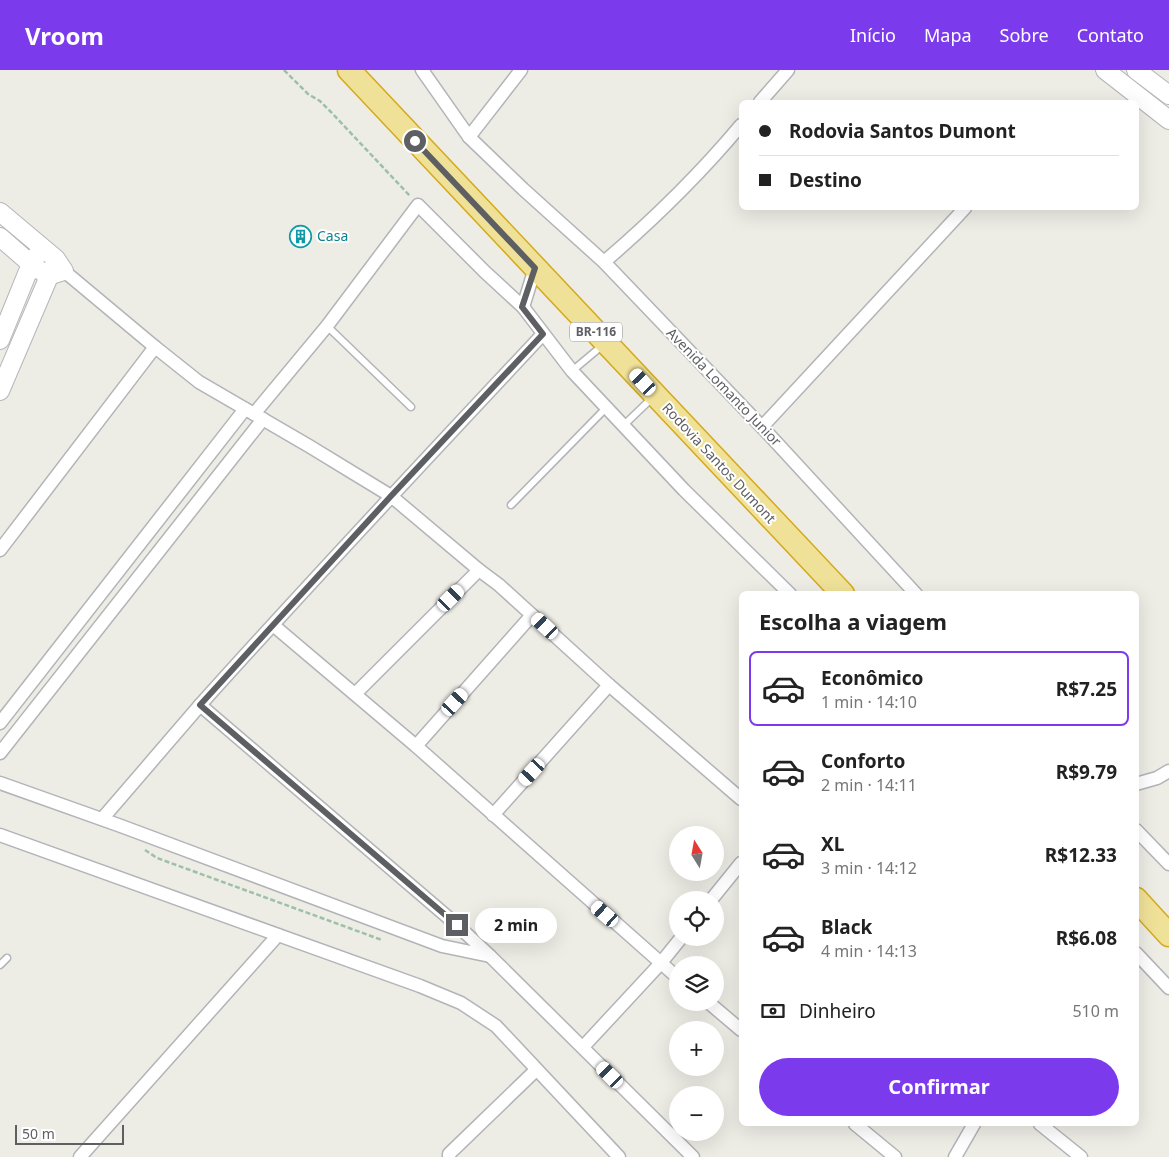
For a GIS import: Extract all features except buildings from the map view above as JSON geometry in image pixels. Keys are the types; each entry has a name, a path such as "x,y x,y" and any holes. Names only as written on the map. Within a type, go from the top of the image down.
{"highway":[{"name":"Rodovia Santos Dumont","path":"349,70 840,591"},
{"path":"1139,902 1169,935"}],"street":[{"name":"Avenida Lomanto Junior","path":"422,70 469,137 604,262 762,427 913,591"},
{"path":"469,137 521,70"},
{"path":"762,100 788,70"},
{"path":"1104,70 1169,120"},
{"path":"1136,70 1169,95"},
{"path":"604,262 636,235 739,127"},
{"path":"0,723 327,326 418,205 522,307 572,371 684,490 788,591"},
{"path":"762,427 963,210"},
{"path":"0,212 42,248 56,269 199,382 391,496 499,585 609,685 739,797"},
{"path":"0,238 32,264 56,269"},
{"path":"0,340 32,264 42,248"},
{"path":"522,307 535,268"},
{"path":"0,391 56,269"},
{"path":"102,819 200,705 391,496 543,334"},
{"path":"0,550 155,347"},
{"path":"0,753 254,414"},
{"path":"355,694 479,570"},
{"path":"416,746 532,615"},
{"path":"273,625 416,746 669,971"},
{"path":"493,815 609,685"},
{"path":"200,705 490,956 693,1157"},
{"path":"1139,783 1156,778 1169,771"},
{"path":"0,783 102,819 442,946 490,956"},
{"path":"1139,833 1169,864"},
{"path":"0,835 278,934 461,1003 496,1026 619,1157"},
{"path":"718,891 739,865"},
{"path":"80,1157 278,934"},
{"path":"583,1047 675,946"},
{"path":"1139,956 1169,988"},
{"path":"719,1011 739,1028"},
{"path":"449,1157 449,1154 536,1070"},
{"path":"857,1126 895,1157"},
{"path":"955,1157 973,1126"},
{"path":"1042,1126 1081,1157"}],"lane":[{"path":"327,326 411,407"},
{"path":"572,371 606,343"},
{"path":"624,425 655,395"},
{"path":"511,505 607,407"},
{"path":"0,964 7,958"}],"path":[{"path":"284,70 308,94 320,101 331,112 418,205"}],"place":[{"name":"Casa","path":"301,236"}],"route":[{"path":"415,141 535,268 522,307 543,334 391,496 200,705 457,925"}]}
